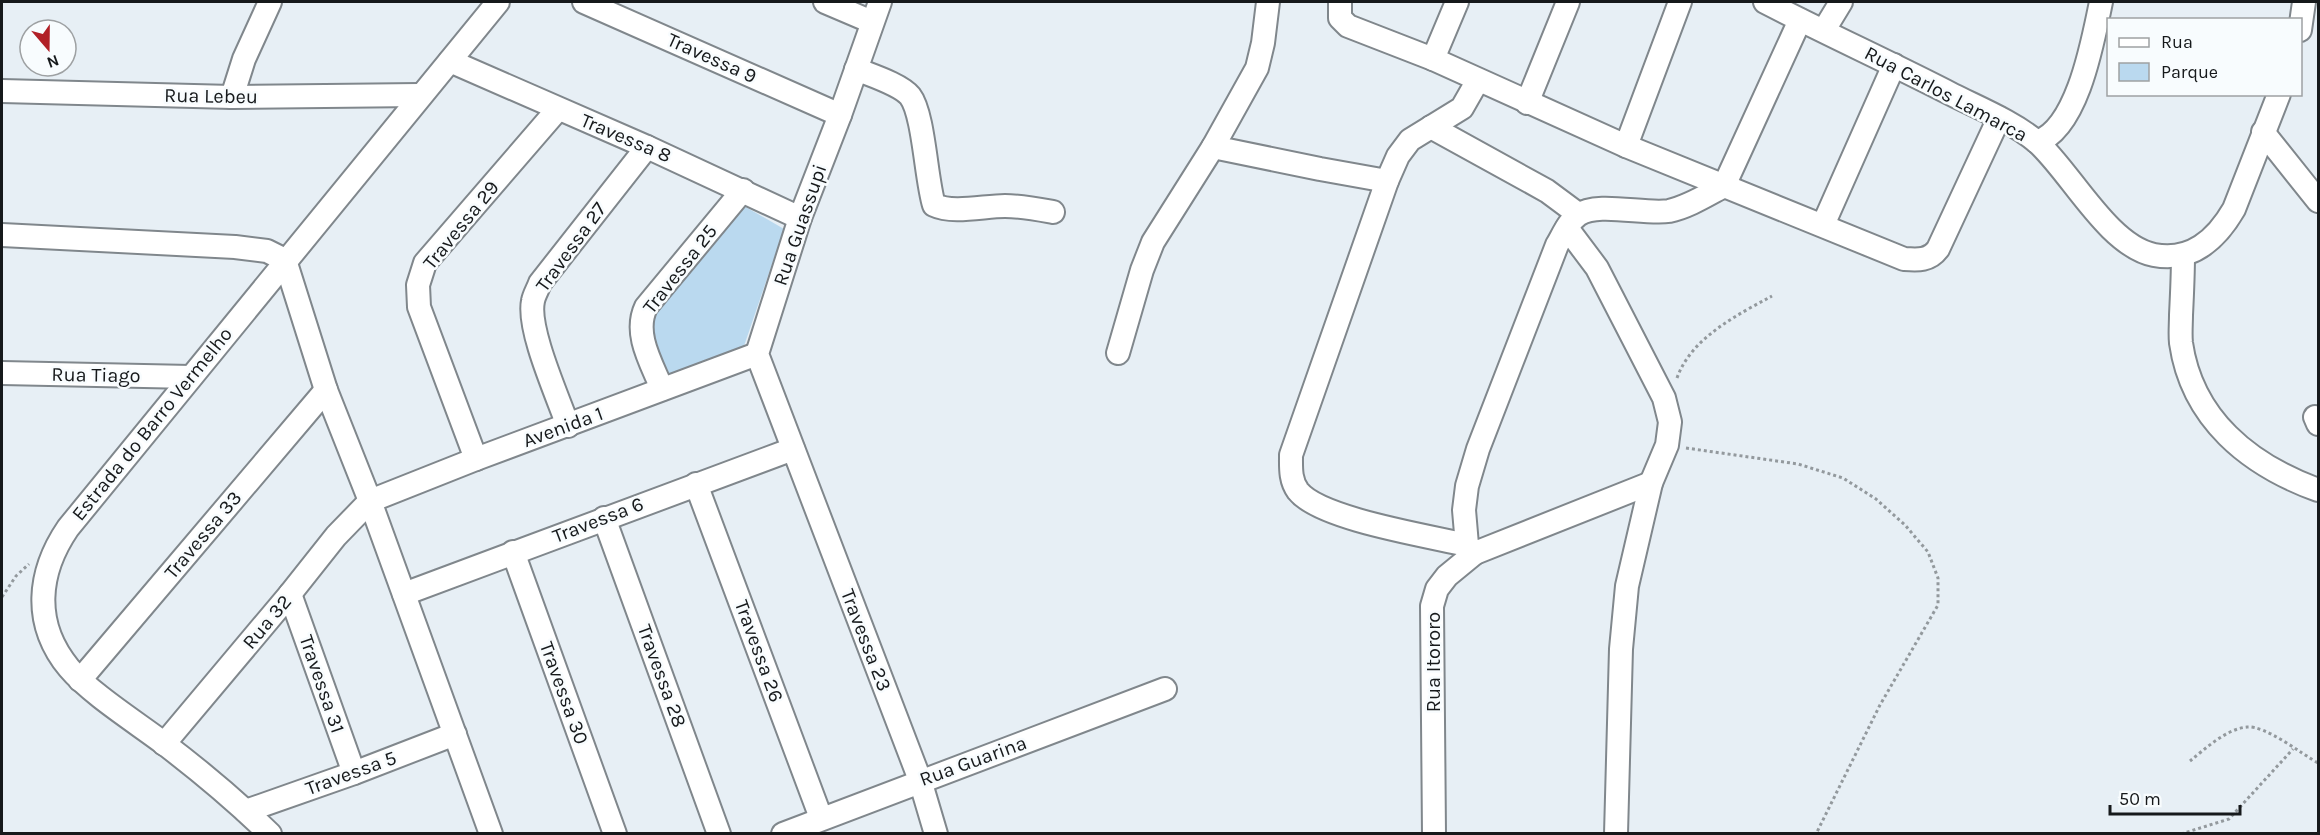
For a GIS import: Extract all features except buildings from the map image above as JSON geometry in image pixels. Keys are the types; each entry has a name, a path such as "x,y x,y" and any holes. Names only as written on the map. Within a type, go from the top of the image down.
{"street":[{"path":"232,97 244,59 270,2"},
{"name":"Estrada do Barro Vermelho","path":"270,834 246,811 165,744 80,680 67,666 55,645 46,621 43,604 43,584 50,558 68,528 498,2"},
{"name":"Travessa 9","path":"584,2 840,115"},
{"path":"825,2 876,12"},
{"path":"1118,352 1142,270 1153,242 1213,147 1257,68 1263,43 1268,2"},
{"path":"1340,2 1340,18 1348,26 1433,59 1626,146 1904,259 1920,260 1932,257 1938,249 1999,118"},
{"path":"1433,59 1457,2"},
{"path":"1527,103 1568,2"},
{"path":"1626,146 1680,2"},
{"name":"Rua Carlos Lamarca","path":"1765,2 1999,118 2037,142 2108,225 2130,245 2153,255 2183,255 2207,244 2224,227 2234,209 2278,96"},
{"path":"1824,30 1841,2"},
{"path":"2037,142 2047,139 2062,123 2085,71 2101,2"},
{"path":"2302,24 2306,2 2319,11"},
{"name":"Rua Guassupi","path":"757,354 800,218 840,115 876,12"},
{"path":"1478,80 1462,108 1410,140 1398,156 1387,181 1291,455 1291,475 1298,490 1313,504 1338,515 1471,549 1464,510 1467,486 1478,449 1557,245 1572,221 1591,210 1647,212 1671,210 1724,186 1800,20"},
{"name":"Travessa 8","path":"450,61 743,190 800,218"},
{"path":"1823,225 1894,65"},
{"path":"856,69 900,88 910,95 921,132 934,205 942,209 1009,206 1053,212"},
{"name":"Rua Lebeu","path":"2,91 232,97 420,95"},
{"name":"Travessa 29","path":"476,459 420,308 418,285 425,263 558,109"},
{"path":"1431,127 1547,191 1572,221 1664,398 1670,422 1667,445 1651,483 1627,586 1621,649 1616,834"},
{"path":"2264,132 2319,201"},
{"name":"Travessa 27","path":"568,426 536,336 532,317 533,301 540,283 647,147"},
{"path":"1213,147 1320,170 1387,181"},
{"name":"Travessa 25","path":"662,389 641,332 641,317 646,307 743,190"},
{"path":"2,235 235,247 267,251 285,260 326,390 370,501 455,734 485,832"},
{"path":"2183,255 2181,342 2193,387 2204,409 2221,431 2258,460 2302,484 2319,490"},
{"path":"757,354 793,448"},
{"name":"Avenida 1","path":"370,501 757,354"},
{"name":"Rua Tiago","path":"2,372 190,377"},
{"name":"Travessa 33","path":"80,680 326,390"},
{"name":"Travessa 6","path":"404,594 793,448"},
{"name":"Travessa 23","path":"793,448 920,780 936,834"},
{"name":"Rua Itororo","path":"1434,834 1432,606 1437,589 1471,549 1651,483"},
{"name":"Travessa 26","path":"696,484 821,819"},
{"name":"Rua 32","path":"165,744 336,536 370,501"},
{"name":"Travessa 28","path":"604,518 719,834"},
{"name":"Travessa 30","path":"513,552 615,834"},
{"name":"Travessa 31","path":"290,594 354,774"},
{"name":"Rua Guarina","path":"783,834 920,780 1165,689"},
{"name":"Travessa 5","path":"246,811 354,774 455,734"}],"path":[{"path":"1676,380 1692,353 1708,337 1729,319 1772,296"},
{"path":"1667,445 1798,464 1843,478 1875,499 1905,525 1928,552 1938,578 1938,605 1880,705 1816,834"},
{"path":"2,597 25,566 36,559 50,558"},
{"path":"2190,761 2215,742 2246,727 2269,732 2319,763"},
{"path":"2181,834 2229,819 2294,749"}],"green space":[{"path":"744,206 784,229 744,346 665,376 648,319"}]}
